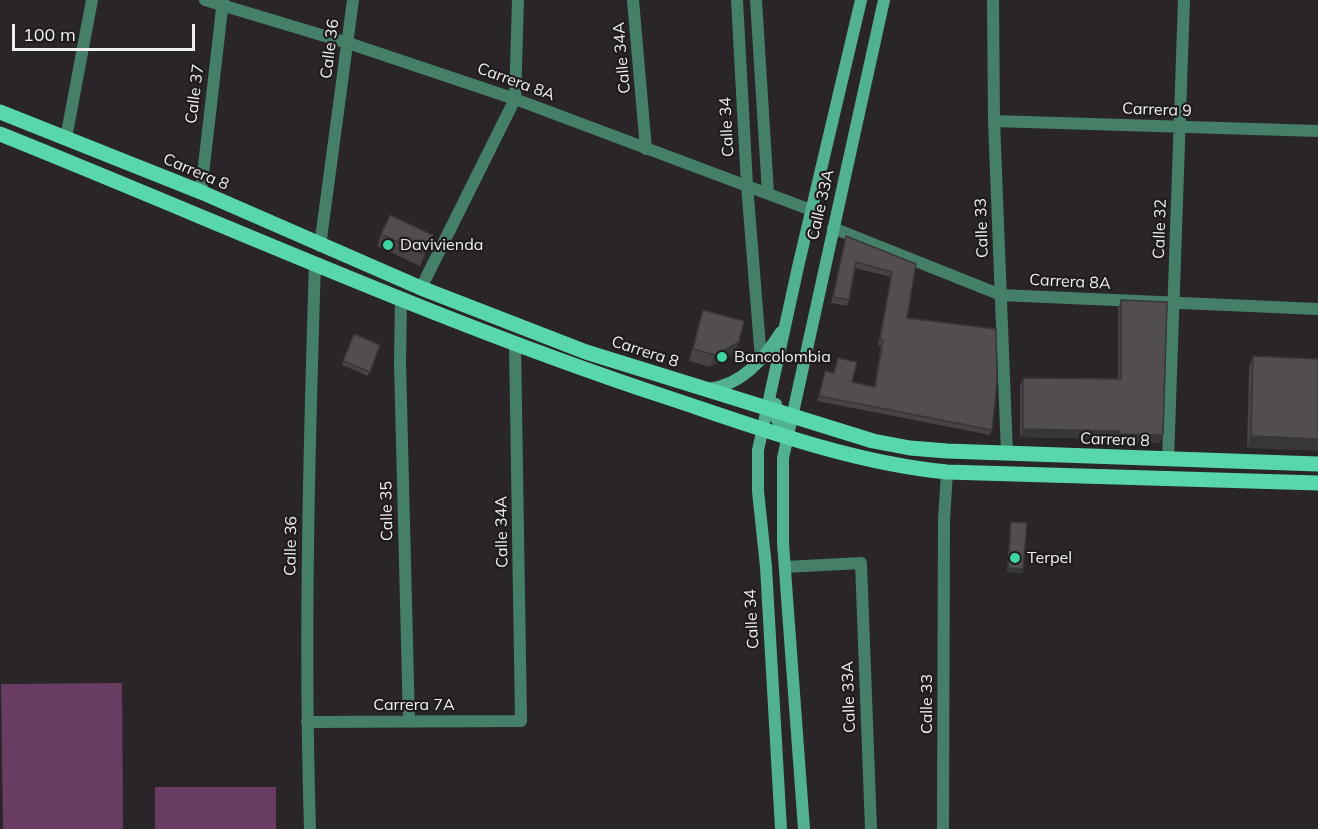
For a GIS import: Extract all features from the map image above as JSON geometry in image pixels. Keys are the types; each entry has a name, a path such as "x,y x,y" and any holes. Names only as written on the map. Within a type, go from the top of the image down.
{"main road":[{"name":"Calle 33A","path":"771,410 798,267 861,0"},
{"name":"Calle 33A","path":"791,417 884,0"},
{"name":"Carrera 8","path":"0,112 201,192 320,246 421,288 586,352 873,441 910,448 1007,454 1318,464"},
{"path":"0,134 401,299 581,369 787,436 898,466 947,472 1318,483"},
{"path":"787,436 771,410 801,290 798,267"},
{"path":"704,390 719,388 736,380 761,359 786,324"},
{"name":"Calle 34","path":"771,410 763,428 758,450 758,491 766,567 781,829"},
{"path":"791,417 783,458 783,543 804,829"},
{"path":"773,706 795,704"}],"street":[{"path":"66,138 92,0"},
{"name":"Carrera 8A","path":"204,0 222,3 348,43 515,99 811,210"},
{"name":"Calle 36","path":"320,246 353,0"},
{"path":"421,288 515,99 518,0"},
{"name":"Calle 34A","path":"633,0 646,149"},
{"name":"Calle 34","path":"737,0 747,185 761,359"},
{"path":"756,0 768,193"},
{"name":"Calle 33","path":"993,0 994,121 1007,454"},
{"name":"Calle 32","path":"1168,460 1184,0"},
{"name":"Calle 37","path":"201,192 222,3"},
{"name":"Carrera 9","path":"994,121 1318,131"},
{"name":"Carrera 8A","path":"832,228 1001,295 1318,309"},
{"name":"Calle 36","path":"310,829 307,722 307,538 315,263"},
{"name":"Calle 35","path":"401,299 400,363 409,722"},
{"name":"Calle 34A","path":"515,343 521,721"},
{"name":"Calle 33","path":"943,829 944,520 947,472"},
{"name":"Calle 33A","path":"785,567 861,563 871,829"},
{"name":"Carrera 7A","path":"307,722 521,721"}],"shaded area":[{"path":"122,683 123,829 3,829 1,684"},
{"path":"155,787 276,787 276,829 155,829"}],"building":[{"path":"390,215 433,235 424,254 381,234"},
{"path":"846,236 916,264 907,318 996,329 997,383 992,430 819,396 825,371 834,373 838,358 857,362 852,382 875,387 883,340 880,339 892,272 856,262 849,300 833,297"},
{"path":"1121,300 1167,302 1163,435 1119,434 1120,431 1023,429 1023,378 1121,379"},
{"path":"703,310 744,321 739,342 715,355 693,349"},
{"path":"354,334 380,345 370,372 343,361"},
{"path":"1253,356 1318,359 1318,439 1251,436"},
{"name":"Terpel","path":"1011,522 1027,523 1023,569 1008,568"}],"place":[{"name":"Davivienda","path":"388,245"},
{"name":"Bancolombia","path":"722,357"},
{"name":"Terpel","path":"1015,558"}]}
